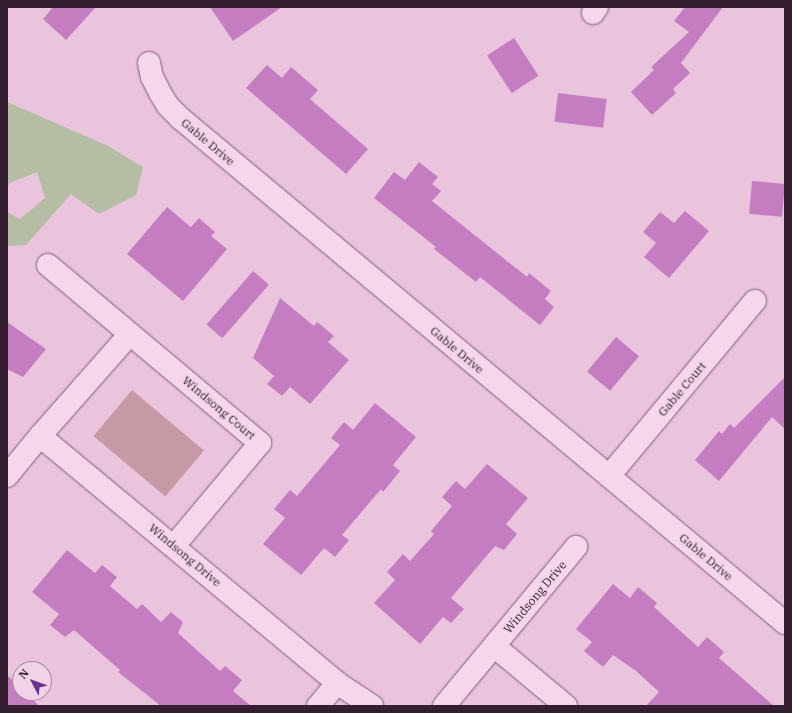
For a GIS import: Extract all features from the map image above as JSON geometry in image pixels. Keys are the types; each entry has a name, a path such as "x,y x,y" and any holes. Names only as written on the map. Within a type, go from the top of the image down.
{"street":[{"name":"Gable Drive","path":"149,63 152,77 160,93 168,106 180,118 785,623"},
{"name":"Windsong Court","path":"48,265 260,443 174,546"},
{"name":"Gable Court","path":"608,476 755,301"},
{"path":"7,476 40,436 130,334"},
{"name":"Windsong Drive","path":"40,436 337,683 372,706"},
{"name":"Windsong Drive","path":"444,706 576,547"},
{"path":"494,646 566,706"},
{"path":"318,706 337,683"}],"shaded area":[{"path":"7,102 106,145 143,167 136,195 99,214 71,194 26,245 7,246 7,212 20,219 45,198 37,172 10,183 7,187"},
{"path":"132,390 204,450 165,496 93,436"}],"building":[{"path":"53,7 96,7 66,40 43,19"},
{"path":"210,7 282,7 233,41"},
{"path":"685,7 723,7 681,63 690,73 673,89 676,93 652,115 631,92 654,70 651,67 689,32 674,21"},
{"path":"514,38 539,76 512,93 487,55"},
{"path":"267,65 282,78 291,67 318,90 310,99 368,149 346,174 246,88"},
{"path":"558,93 607,99 603,128 554,122"},
{"path":"419,162 438,177 432,184 441,191 432,201 527,277 529,273 551,291 545,299 554,307 540,325 480,277 476,282 434,249 436,247 374,198 394,172 405,180"},
{"path":"752,181 785,184 782,217 749,214"},
{"path":"167,207 191,227 199,218 215,232 211,236 227,249 183,301 127,254"},
{"path":"685,211 709,231 669,278 644,257 656,243 643,232 660,212 674,223"},
{"path":"253,271 269,285 222,338 206,325"},
{"path":"280,298 314,326 317,322 334,336 328,342 349,360 310,404 290,387 282,396 267,384 274,376 253,358"},
{"path":"7,322 46,349 23,377 7,369"},
{"path":"616,337 639,356 610,391 587,371"},
{"path":"785,377 785,429 772,417 719,481 695,460 719,431 722,434 730,424 734,428"},
{"path":"375,403 416,437 393,465 400,471 383,492 381,489 342,535 349,540 335,557 324,548 301,575 263,544 285,518 274,509 290,490 297,496 340,445 331,438 344,422 353,430"},
{"path":"487,464 528,498 506,524 517,534 504,550 495,546 451,598 464,609 451,623 443,617 420,644 374,603 395,580 387,572 403,554 410,561 434,534 431,531 452,506 442,497 456,481 465,489"},
{"path":"67,550 95,573 102,565 117,577 110,586 137,609 142,604 161,622 171,612 183,622 178,633 220,671 225,666 242,680 233,691 251,706 161,706 118,672 120,670 74,630 65,637 50,625 59,614 32,592"},
{"path":"613,584 630,598 638,587 657,603 654,607 698,647 707,637 724,652 719,658 774,706 646,706 659,692 636,671 613,655 603,667 584,651 592,642 576,629"},
{"path":"7,675 12,680 12,701 34,701 39,706 7,706"}]}
